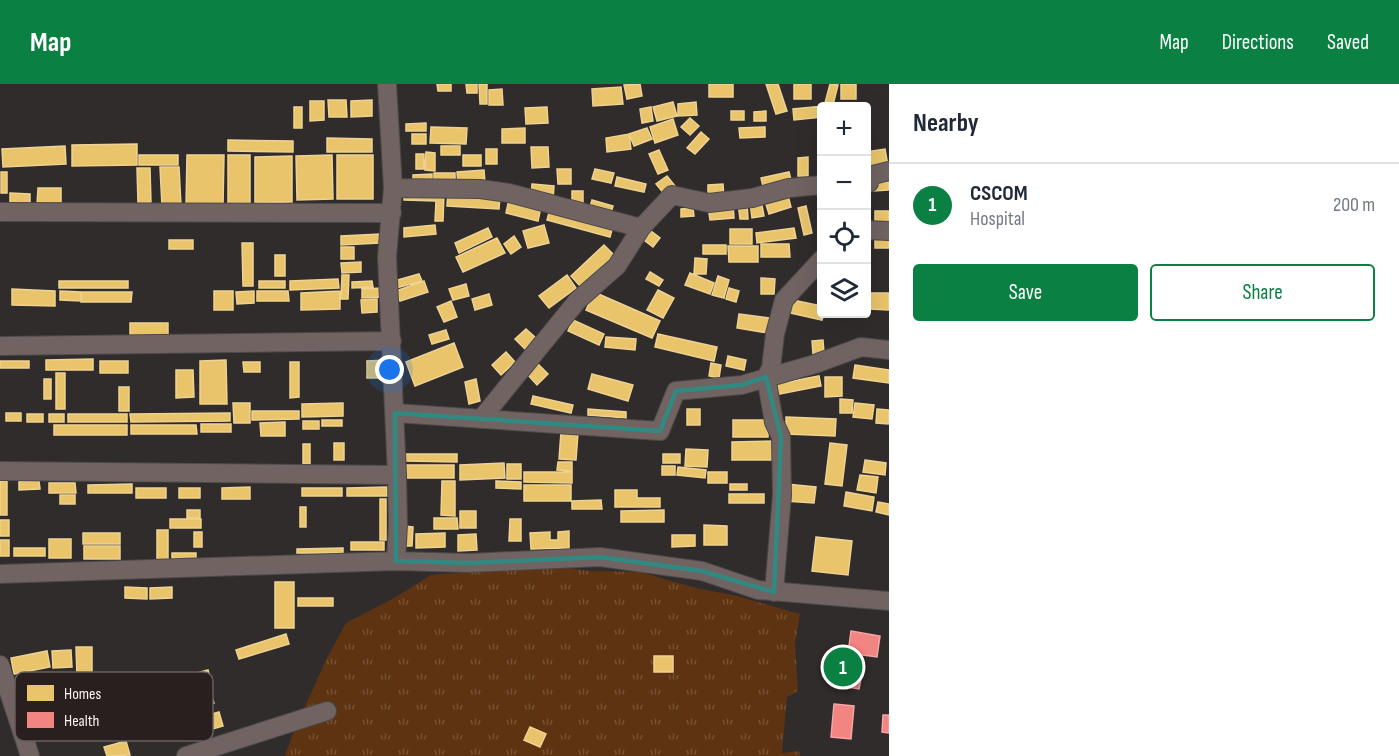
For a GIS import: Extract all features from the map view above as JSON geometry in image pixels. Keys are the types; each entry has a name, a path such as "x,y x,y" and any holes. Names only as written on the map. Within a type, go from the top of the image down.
{"street":[{"path":"387,84 393,188 387,257 397,476 396,561"},
{"path":"871,176 889,171"},
{"path":"481,419 578,300 617,266 641,228 672,195 709,203 752,198 789,188 817,185"},
{"path":"393,188 480,189 509,193 641,228"},
{"path":"0,212 392,213"},
{"path":"871,230 889,231"},
{"path":"774,592 782,495 781,437 774,422 766,377 771,368 775,334 784,300 817,264"},
{"path":"0,346 392,340"},
{"path":"395,413 660,431 676,391 742,385 814,364 861,346 889,350"},
{"path":"0,471 397,476"},
{"path":"0,574 396,561 470,563 600,557 702,571 758,590 889,601"},
{"path":"0,665 15,710"},
{"path":"186,756 327,711"},
{"path":"25,741 30,756"}],"highlighted area":[{"path":"766,377 781,437 774,592 702,571 600,557 469,563 396,561 395,413 660,431 676,391 742,385"}],"green space":[{"path":"553,566 589,571 640,572 800,614 795,644 798,691 787,697 782,753 799,751 800,756 285,756 326,660 346,623 396,597 431,575"}],"building: Homes":[{"path":"437,84 451,84 451,91 438,91"},
{"path":"466,84 477,84 477,93 467,93"},
{"path":"479,84 487,84 487,104 480,104"},
{"path":"640,84 642,96 627,99 624,85"},
{"path":"709,84 733,84 733,97 709,97"},
{"path":"766,84 778,84 787,111 776,114"},
{"path":"794,84 811,84 811,99 794,99"},
{"path":"830,84 838,85 834,102 825,102"},
{"path":"841,84 856,84 856,99 841,99"},
{"path":"621,87 623,104 593,106 592,89"},
{"path":"502,89 503,105 489,105 489,90"},
{"path":"328,100 346,100 347,117 329,117"},
{"path":"372,100 372,116 351,117 351,101"},
{"path":"310,101 324,101 324,120 310,121"},
{"path":"673,102 677,116 657,121 653,107"},
{"path":"696,102 697,115 678,116 678,104"},
{"path":"294,107 302,107 302,128 294,128"},
{"path":"547,107 548,123 526,124 525,108"},
{"path":"651,107 653,121 642,123 640,109"},
{"path":"817,107 817,118 794,120 793,109"},
{"path":"731,111 744,111 744,120 731,120"},
{"path":"766,111 766,121 754,121 754,112"},
{"path":"690,118 699,126 690,135 681,127"},
{"path":"673,119 678,135 655,143 650,127"},
{"path":"426,123 426,131 406,131 406,124"},
{"path":"431,127 467,128 466,144 430,143"},
{"path":"765,127 765,137 740,138 739,128"},
{"path":"525,128 525,143 502,143 502,129"},
{"path":"647,128 652,139 634,146 629,134"},
{"path":"701,132 709,139 695,154 687,148"},
{"path":"412,134 426,134 426,144 412,144"},
{"path":"629,134 631,149 607,152 606,138"},
{"path":"327,138 372,139 372,152 327,152"},
{"path":"228,140 293,141 293,152 228,151"},
{"path":"137,144 137,165 72,166 72,145"},
{"path":"65,146 66,164 3,167 2,149"},
{"path":"441,146 460,146 460,155 441,155"},
{"path":"531,147 548,147 549,167 532,168"},
{"path":"486,149 497,149 497,164 486,164"},
{"path":"885,149 888,166 871,168 871,151"},
{"path":"659,150 668,170 658,174 649,154"},
{"path":"426,152 435,153 435,171 425,170"},
{"path":"416,154 424,154 424,169 416,169"},
{"path":"139,155 178,155 178,165 139,165"},
{"path":"187,155 224,155 223,206 186,205"},
{"path":"228,155 250,155 250,204 228,204"},
{"path":"332,155 333,199 297,200 296,156"},
{"path":"337,155 373,155 373,199 337,199"},
{"path":"463,155 481,155 481,166 463,166"},
{"path":"292,156 292,202 255,203 255,157"},
{"path":"808,157 808,176 798,176 798,158"},
{"path":"160,167 179,167 181,206 162,206"},
{"path":"137,168 150,168 151,202 138,203"},
{"path":"557,169 571,169 571,184 558,184"},
{"path":"595,169 614,173 611,183 592,179"},
{"path":"484,170 485,183 458,185 457,172"},
{"path":"1,172 7,172 7,193 1,193"},
{"path":"789,172 792,184 764,190 761,178"},
{"path":"434,173 455,173 455,184 434,184"},
{"path":"432,174 432,184 413,184 413,175"},
{"path":"667,176 675,186 665,195 656,184"},
{"path":"617,177 646,184 644,192 615,186"},
{"path":"889,182 889,190 873,191 872,183"},
{"path":"532,184 554,186 553,200 531,198"},
{"path":"723,184 724,198 708,199 708,185"},
{"path":"38,188 61,188 61,205 37,205"},
{"path":"572,191 583,191 583,206 572,206"},
{"path":"787,192 791,207 769,214 764,198"},
{"path":"10,193 30,194 30,206 10,205"},
{"path":"404,193 444,193 443,221 435,221 436,201 404,200"},
{"path":"448,193 500,196 499,209 447,206"},
{"path":"509,199 541,207 538,221 506,213"},
{"path":"592,200 613,206 610,216 589,210"},
{"path":"761,200 764,216 752,218 750,202"},
{"path":"747,202 748,219 740,219 738,203"},
{"path":"733,204 734,218 710,220 708,206"},
{"path":"806,206 812,233 804,235 798,208"},
{"path":"693,208 694,216 681,217 681,209"},
{"path":"550,209 613,226 610,237 547,220"},
{"path":"875,211 889,211 889,224 875,224"},
{"path":"435,225 436,234 404,237 404,228"},
{"path":"544,225 549,243 528,248 523,231"},
{"path":"488,228 492,237 459,253 455,243"},
{"path":"794,228 796,238 757,243 756,233"},
{"path":"730,229 752,229 752,244 730,244"},
{"path":"651,231 660,238 653,247 644,240"},
{"path":"380,234 380,243 341,245 341,236"},
{"path":"875,234 889,235 889,248 875,248"},
{"path":"514,236 521,247 511,254 504,244"},
{"path":"497,238 505,253 463,272 456,257"},
{"path":"169,240 193,240 193,249 169,249"},
{"path":"242,243 253,243 253,286 243,286"},
{"path":"761,244 789,244 790,257 761,257"},
{"path":"604,245 614,255 580,286 571,276"},
{"path":"703,245 726,245 726,254 703,254"},
{"path":"728,246 758,246 758,262 729,262"},
{"path":"341,247 354,247 354,259 341,259"},
{"path":"275,255 285,255 285,276 275,276"},
{"path":"695,258 707,259 706,274 694,274"},
{"path":"361,262 361,272 342,273 341,263"},
{"path":"650,272 663,280 659,286 646,279"},
{"path":"690,273 714,283 710,294 685,285"},
{"path":"419,274 422,281 396,288 394,281"},
{"path":"342,275 349,275 348,299 341,299"},
{"path":"567,275 576,288 549,308 539,296"},
{"path":"718,276 729,280 724,298 712,295"},
{"path":"761,278 775,279 774,294 761,294"},
{"path":"338,279 339,288 290,290 290,281"},
{"path":"59,281 128,281 128,288 59,288"},
{"path":"259,281 285,281 285,288 259,288"},
{"path":"372,281 373,287 352,288 352,282"},
{"path":"424,281 428,292 400,301 396,291"},
{"path":"466,284 469,296 453,300 449,289"},
{"path":"383,288 383,297 362,298 362,289"},
{"path":"729,288 739,291 736,302 726,299"},
{"path":"12,289 55,291 55,306 12,305"},
{"path":"658,290 674,298 663,318 647,310"},
{"path":"60,291 81,292 81,301 60,300"},
{"path":"214,291 233,291 233,310 214,310"},
{"path":"254,291 254,303 237,304 236,292"},
{"path":"257,291 288,291 289,301 257,301"},
{"path":"340,291 340,309 301,310 301,293"},
{"path":"81,292 132,292 131,302 81,302"},
{"path":"594,292 660,321 652,338 586,310"},
{"path":"871,293 889,293 889,310 871,309"},
{"path":"489,294 492,305 475,310 472,299"},
{"path":"377,299 377,312 362,313 361,300"},
{"path":"793,300 817,305 817,318 823,318 822,320 790,313"},
{"path":"451,301 457,317 444,322 437,307"},
{"path":"739,314 777,319 774,334 737,328"},
{"path":"573,320 604,334 599,345 568,331"},
{"path":"130,323 168,323 168,341 130,341"},
{"path":"526,329 536,338 525,349 515,339"},
{"path":"446,330 449,339 432,344 429,335"},
{"path":"658,334 717,347 714,361 655,347"},
{"path":"606,337 636,339 635,350 605,347"},
{"path":"823,340 824,353 813,354 812,341"},
{"path":"454,343 463,367 415,386 406,362"},
{"path":"506,352 515,362 501,375 492,365"},
{"path":"728,356 746,360 744,370 726,366"},
{"path":"93,359 93,370 46,370 46,360"},
{"path":"226,360 227,404 200,404 200,361"},
{"path":"385,360 385,378 367,378 367,361"},
{"path":"0,361 29,361 29,368 0,368"},
{"path":"100,361 128,361 128,373 100,373"},
{"path":"243,362 260,362 260,372 244,372"},
{"path":"290,362 299,362 299,397 290,398"},
{"path":"711,363 721,365 719,378 709,376"},
{"path":"538,364 548,374 537,385 527,374"},
{"path":"855,365 889,370 889,383 853,378"},
{"path":"176,370 193,370 194,397 176,398"},
{"path":"56,373 65,373 65,409 56,409"},
{"path":"592,374 633,385 628,401 588,389"},
{"path":"819,376 821,386 774,395 772,385"},
{"path":"825,377 842,377 842,396 825,397"},
{"path":"44,379 51,379 51,399 44,399"},
{"path":"476,379 480,401 469,404 465,382"},
{"path":"119,387 129,387 129,411 119,411"},
{"path":"533,396 573,405 571,413 531,404"},
{"path":"840,399 853,400 852,413 840,413"},
{"path":"233,403 250,403 250,423 234,423"},
{"path":"343,403 343,416 302,417 302,404"},
{"path":"855,403 874,405 872,419 853,417"},
{"path":"588,409 626,412 626,418 588,415"},
{"path":"687,409 700,409 700,425 687,425"},
{"path":"877,409 889,410 889,424 876,423"},
{"path":"252,411 299,411 299,419 252,420"},
{"path":"6,413 21,413 21,421 6,421"},
{"path":"230,413 230,421 131,422 130,414"},
{"path":"27,414 43,414 43,422 27,422"},
{"path":"49,414 64,414 64,422 49,422"},
{"path":"68,414 127,414 127,422 68,422"},
{"path":"786,417 836,419 835,436 786,434"},
{"path":"322,420 342,420 342,426 322,426"},
{"path":"733,420 768,420 768,437 733,437"},
{"path":"303,421 319,421 319,429 303,429"},
{"path":"285,422 285,436 261,436 260,423"},
{"path":"201,424 231,424 231,432 201,432"},
{"path":"54,425 127,425 127,435 54,435"},
{"path":"131,425 196,425 197,434 131,434"},
{"path":"561,432 578,433 576,460 559,459"},
{"path":"778,441 778,460 732,460 732,442"},
{"path":"334,443 344,443 344,460 334,460"},
{"path":"830,443 847,445 842,486 825,484"},
{"path":"303,444 310,444 310,464 303,464"},
{"path":"686,449 708,450 707,467 685,466"},
{"path":"405,454 457,454 457,462 405,461"},
{"path":"663,454 680,454 680,463 663,463"},
{"path":"865,460 886,463 885,475 863,472"},
{"path":"558,462 572,462 572,471 557,470"},
{"path":"504,463 505,478 460,480 460,465"},
{"path":"507,464 521,464 521,479 507,479"},
{"path":"406,465 454,465 454,478 406,478"},
{"path":"662,466 675,466 675,475 662,475"},
{"path":"678,467 706,470 705,478 677,475"},
{"path":"524,472 572,472 572,483 524,482"},
{"path":"708,472 727,472 727,483 708,483"},
{"path":"860,475 878,477 876,493 857,490"},
{"path":"0,481 7,481 7,515 0,515"},
{"path":"19,481 39,481 40,489 19,490"},
{"path":"442,481 455,481 455,516 441,515"},
{"path":"496,481 521,482 521,489 496,488"},
{"path":"49,483 75,483 76,493 49,493"},
{"path":"132,484 132,493 88,493 88,485"},
{"path":"730,484 747,484 747,490 730,490"},
{"path":"786,484 816,487 814,503 785,501"},
{"path":"524,485 571,485 571,501 524,501"},
{"path":"250,487 250,499 222,499 222,488"},
{"path":"387,487 387,496 347,496 347,488"},
{"path":"136,488 166,488 166,498 136,498"},
{"path":"179,488 200,488 200,498 179,498"},
{"path":"302,488 342,488 342,496 302,496"},
{"path":"615,490 637,490 637,498 660,498 660,507 615,507"},
{"path":"846,492 874,497 872,511 844,506"},
{"path":"729,494 764,494 764,503 729,503"},
{"path":"60,495 75,495 75,504 60,504"},
{"path":"380,499 386,499 386,540 380,540"},
{"path":"601,500 602,509 572,509 572,501"},
{"path":"878,502 889,504 889,515 876,512"},
{"path":"300,507 306,507 306,527 300,527"},
{"path":"187,510 200,510 200,518 187,518"},
{"path":"664,510 664,522 621,522 621,511"},
{"path":"460,511 476,511 476,528 460,528"},
{"path":"434,518 457,518 458,529 434,529"},
{"path":"170,519 201,519 201,528 170,528"},
{"path":"510,519 521,519 521,541 509,541"},
{"path":"0,520 9,520 9,536 0,536"},
{"path":"704,525 727,526 727,545 704,545"},
{"path":"404,526 413,527 412,546 403,546"},
{"path":"157,530 168,530 168,560 157,560"},
{"path":"569,531 569,548 531,549 530,533 550,532 550,540 558,540 558,532"},
{"path":"194,532 202,532 202,547 194,547"},
{"path":"83,533 120,533 120,544 83,544"},
{"path":"445,533 445,547 416,548 416,534"},
{"path":"476,534 477,550 458,551 458,535"},
{"path":"672,535 695,535 695,546 672,547"},
{"path":"816,537 852,541 848,575 812,571"},
{"path":"49,539 71,539 71,558 49,558"},
{"path":"0,540 9,540 9,556 0,556"},
{"path":"351,542 384,542 384,550 351,550"},
{"path":"84,546 120,546 120,559 84,559"},
{"path":"14,548 45,548 45,556 14,556"},
{"path":"343,548 343,553 297,553 297,549"},
{"path":"172,553 196,553 196,559 172,559"},
{"path":"275,582 294,582 294,628 275,628"},
{"path":"125,587 147,588 147,599 125,598"},
{"path":"172,587 172,598 150,599 150,588"},
{"path":"298,598 333,598 333,606 298,606"},
{"path":"286,634 289,644 239,659 236,650"},
{"path":"76,647 92,647 92,672 77,672"},
{"path":"71,650 72,667 53,668 52,651"},
{"path":"47,651 50,667 14,674 11,658"},
{"path":"654,656 673,656 673,672 654,672"},
{"path":"219,712 223,726 213,729 213,714"},
{"path":"530,727 546,734 540,747 524,740"},
{"path":"126,741 130,755 107,756 104,747"}],"building: Health":[{"path":"851,631 880,636 877,657 848,653"},
{"path":"837,670 862,674 859,689 834,685"},
{"path":"834,704 854,706 851,739 831,737"},
{"path":"883,715 889,715 889,733 882,732"}],"place":[{"name":"CSCOM","path":"843,667"}]}
